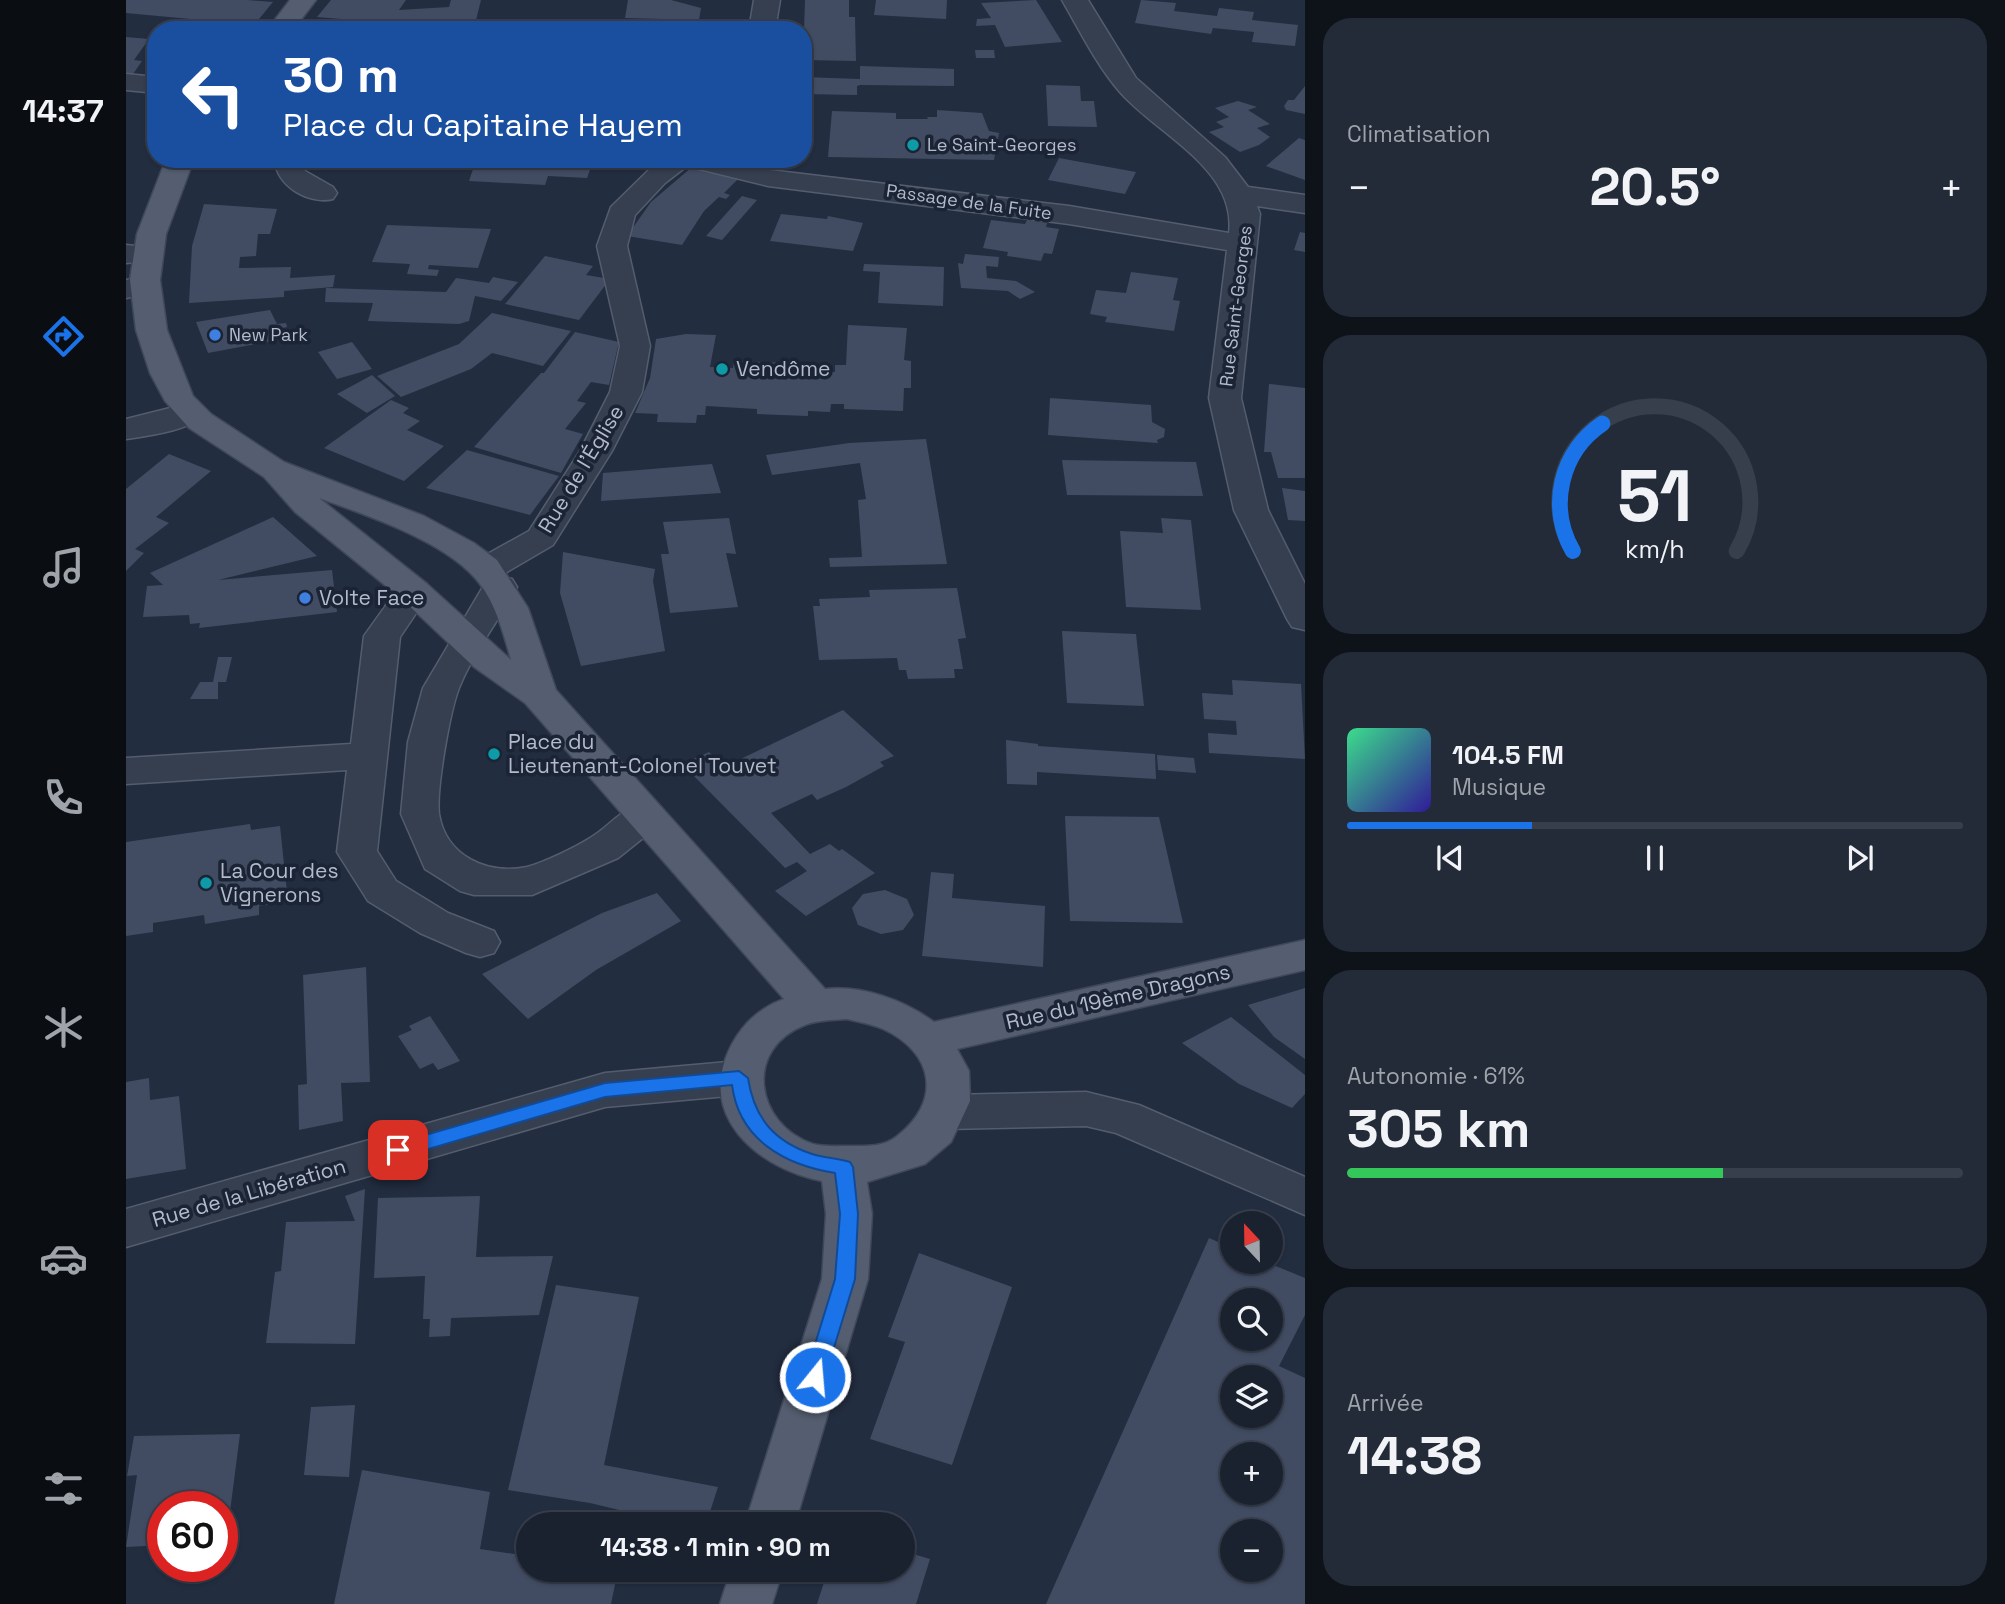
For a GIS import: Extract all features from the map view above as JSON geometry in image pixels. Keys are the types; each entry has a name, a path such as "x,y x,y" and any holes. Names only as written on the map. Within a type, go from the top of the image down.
{"main road":[{"path":"287,21 303,0"},
{"path":"176,168 136,254 135,287 171,387 190,413 276,471 436,534 493,578 530,658 538,694"},
{"path":"276,471 296,498 414,591 506,676 538,694 815,1006"},
{"name":"Rue du 19ème Dragons","path":"930,1039 1305,955"},
{"path":"847,1003 878,1008 907,1021 930,1039 945,1062 950,1087 946,1112 931,1135 907,1153 877,1164 843,1167 810,1161 780,1147 757,1128 743,1104 739,1078 747,1054 762,1032 786,1015 815,1006 847,1003"},
{"path":"774,1512 845,1279 849,1214 843,1167"},
{"path":"746,1604 753,1582"}],"street":[{"path":"764,21 767,0"},
{"name":"Rue Saint-Georges","path":"1075,0 1116,70 1136,93 1217,168 1241,195 1247,214 1225,398 1251,510 1305,619"},
{"path":"126,82 147,84"},
{"path":"290,168 298,181 323,193"},
{"name":"Rue de l'Église","path":"493,578 541,538 596,451 626,392 635,346 612,246 621,213 666,168"},
{"name":"Passage de la Fuite","path":"729,168 768,178 1069,215 1243,244"},
{"path":"1241,195 1305,204"},
{"path":"126,429 150,426 190,413"},
{"path":"493,578 467,642 441,688 427,742 420,814 439,859 474,881 532,881 604,848 644,816"},
{"path":"414,591 382,636 357,852 382,891 434,923 480,942"},
{"path":"126,771 368,756"},
{"name":"Rue de la Libération","path":"126,1228 605,1090 739,1078"},
{"path":"946,1112 1086,1110 1124,1117 1305,1197"}],"building":[{"path":"126,0 273,2 257,21 211,21 126,13"},
{"path":"331,0 406,0 399,10 449,7 451,0 481,0 476,20 502,21 366,21 317,17"},
{"path":"628,0 671,0 701,8 699,20 625,18"},
{"path":"805,0 849,0 849,17 855,17 856,61 812,60 812,21 804,21"},
{"path":"876,0 947,0 946,19 874,15"},
{"path":"1036,0 1062,42 1005,47 995,25 976,26 977,19 991,18 981,3"},
{"path":"1141,0 1176,3 1174,11 1217,16 1219,8 1254,12 1252,20 1298,25 1295,46 1252,42 1254,32 1213,28 1211,34 1135,23"},
{"path":"126,37 147,39 134,60 142,61 133,74 126,73"},
{"path":"975,50 994,50 995,58 976,58"},
{"path":"860,66 954,69 954,86 860,85 857,86 857,95 812,94 812,77 860,79"},
{"path":"1046,85 1080,86 1081,101 1094,101 1097,127 1048,126"},
{"path":"1305,86 1305,114 1286,110 1284,106 1288,100 1294,100"},
{"path":"1238,101 1257,107 1248,110 1270,124 1257,128 1270,137 1259,145 1240,152 1209,132 1224,127 1216,122 1229,117 1215,108"},
{"name":"Le Saint-Georges","path":"937,110 982,113 989,131 999,133 994,160 828,157 832,111 896,113 896,119 928,119 927,117 937,117"},
{"path":"1299,138 1305,140 1305,180 1266,166"},
{"path":"1059,158 1136,172 1125,194 1048,180"},
{"path":"473,168 591,168 587,178 548,176 545,185 469,181"},
{"path":"691,168 739,178 724,193 730,195 726,199 719,197 704,211 682,245 627,236 651,202"},
{"path":"742,196 757,200 722,240 706,236"},
{"path":"204,204 277,209 270,234 258,234 256,256 240,257 239,268 291,267 290,278 335,275 333,287 284,291 284,297 189,303 192,246"},
{"path":"781,214 827,219 828,216 863,223 853,251 770,241"},
{"path":"991,220 1025,224 1027,220 1047,223 1046,227 1059,229 1052,254 1044,253 1041,261 1007,256 1008,252 983,248"},
{"path":"387,225 491,229 478,268 429,265 428,269 439,270 437,276 407,274 410,264 372,262"},
{"path":"1300,232 1305,233 1305,252 1294,250"},
{"path":"965,254 999,257 998,267 986,266 987,278 1016,281 1035,292 1020,299 1008,291 961,288 958,263 963,264"},
{"path":"545,256 593,266 586,275 610,279 579,320 505,304"},
{"path":"864,264 944,267 943,306 878,303 880,272 863,271"},
{"path":"1131,272 1178,278 1173,300 1180,301 1174,331 1105,322 1107,317 1090,314 1096,290 1126,293"},
{"path":"493,277 518,282 501,301 475,296 469,321 459,324 368,321 373,303 325,302 326,288 446,292 456,278 489,283"},
{"path":"270,310 277,324 286,323 287,327 279,329 283,339 208,353 196,322"},
{"path":"492,313 571,331 543,366 492,353 471,369 401,397 377,376 459,344"},
{"name":"Vendôme","path":"848,325 907,328 904,360 911,361 911,388 904,388 903,411 844,409 844,404 831,404 830,412 808,411 808,416 757,414 757,409 706,406 705,415 697,415 696,423 657,422 658,414 635,413 650,378 656,339 686,334 716,335 710,367 733,368 734,361 794,363 793,370 835,372 835,365 846,365"},
{"path":"575,332 619,342 609,385 591,382 577,401 586,403 565,429 583,434 561,473 474,447 541,373 544,373"},
{"path":"352,342 372,369 337,379 318,352"},
{"path":"372,375 395,396 367,413 337,394"},
{"path":"1269,384 1305,388 1305,478 1278,478 1271,452 1264,452"},
{"path":"1050,398 1151,405 1152,422 1165,429 1164,437 1157,440 1158,443 1048,435"},
{"path":"391,400 409,408 403,413 420,421 407,430 444,446 404,481 324,448"},
{"path":"926,439 947,564 830,567 829,558 862,557 858,500 866,499 860,463 772,475 766,455 849,443"},
{"path":"467,450 559,476 530,515 426,488"},
{"path":"169,454 211,471 156,517 169,523 135,549 144,553 126,571 126,489"},
{"path":"1062,460 1196,462 1203,496 1067,495"},
{"path":"712,464 721,493 601,501 603,473"},
{"path":"1282,488 1305,491 1305,521 1288,520"},
{"path":"273,517 317,556 218,580 332,570 337,612 199,628 200,623 190,624 189,615 143,617 147,586 163,585 150,573"},
{"path":"729,518 736,554 726,553 738,607 670,613 661,554 669,554 663,522"},
{"path":"1161,518 1191,520 1201,610 1126,607 1120,531 1163,533"},
{"path":"563,552 655,569 653,581 665,651 581,666 560,593"},
{"path":"957,588 966,638 958,639 963,669 954,669 955,678 908,679 906,670 899,670 897,658 819,660 813,606 820,606 819,599 870,597 869,590"},
{"path":"1062,631 1136,634 1144,706 1067,703"},
{"path":"218,657 232,657 226,682 218,682 218,699 190,699 200,682 213,682"},
{"path":"1232,680 1301,684 1305,759 1209,753 1208,733 1237,735 1236,721 1204,719 1202,693 1233,695"},
{"path":"843,710 894,756 880,762 884,766 846,787 817,800 812,794 771,813 810,854 830,844 839,851 842,849 875,873 806,916 775,891 807,871 797,862 785,868 682,764 709,752 724,767"},
{"path":"1006,740 1038,746 1155,754 1156,779 1037,772 1037,785 1007,784"},
{"path":"1157,755 1194,758 1196,773 1158,770"},
{"path":"1065,816 1159,817 1183,923 1070,921"},
{"name":"La Cour des Vignerons","path":"250,824 251,830 280,826 288,902 259,906 259,915 205,924 204,915 153,923 153,932 126,936 126,842"},
{"path":"931,872 954,874 952,898 1045,906 1043,967 922,956"},
{"path":"885,890 907,899 914,915 903,930 881,934 858,925 852,908 863,894"},
{"path":"657,893 681,921 596,970 528,1019 482,974 602,913"},
{"path":"366,967 370,1082 341,1083 343,1121 299,1130 298,1085 307,1084 303,975"},
{"path":"1305,988 1305,1059 1274,1037 1248,1005"},
{"path":"430,1016 460,1061 438,1070 433,1063 420,1069 398,1036 412,1030 409,1026"},
{"path":"1231,1017 1305,1075 1305,1094 1292,1108 1239,1084 1182,1043"},
{"path":"149,1078 150,1100 179,1096 186,1169 126,1179 126,1082"},
{"path":"365,1189 355,1344 266,1343 275,1272 281,1271 286,1222 355,1221 345,1196"},
{"path":"480,1196 476,1257 553,1256 539,1315 451,1318 450,1336 429,1337 430,1319 423,1319 425,1276 374,1278 378,1198"},
{"path":"1209,1238 1220,1243 1220,1274 1283,1274 1283,1269 1305,1278 1305,1315 1280,1365 1220,1365 1220,1428 1283,1428 1283,1368 1305,1378 1305,1604 1046,1604"},
{"path":"919,1253 1012,1287 952,1465 870,1439 905,1342 888,1337"},
{"path":"556,1285 639,1297 604,1465 718,1487 710,1512 628,1512 508,1490"},
{"path":"355,1405 349,1477 304,1475 311,1407"},
{"path":"240,1434 233,1491 147,1491 147,1546 126,1547 137,1475 127,1476 134,1436"},
{"path":"362,1470 490,1492 480,1549 516,1554 516,1582 616,1582 611,1604 334,1604"},
{"path":"915,1555 930,1559 916,1604 817,1604 824,1582 915,1582"}],"place":[{"name":"Le Saint-Georges","path":"913,145"},
{"name":"New Park","path":"215,335"},
{"name":"Vendôme","path":"722,369"},
{"name":"Volte Face","path":"305,598"},
{"name":"Place du Lieutenant-Colonel Touvet","path":"494,754"},
{"name":"La Cour des Vignerons","path":"206,883"}],"route":[{"path":"398,1150 605,1090 739,1078 743,1104 757,1128 780,1147 810,1161 843,1167 849,1214 845,1279 815,1377"}]}
